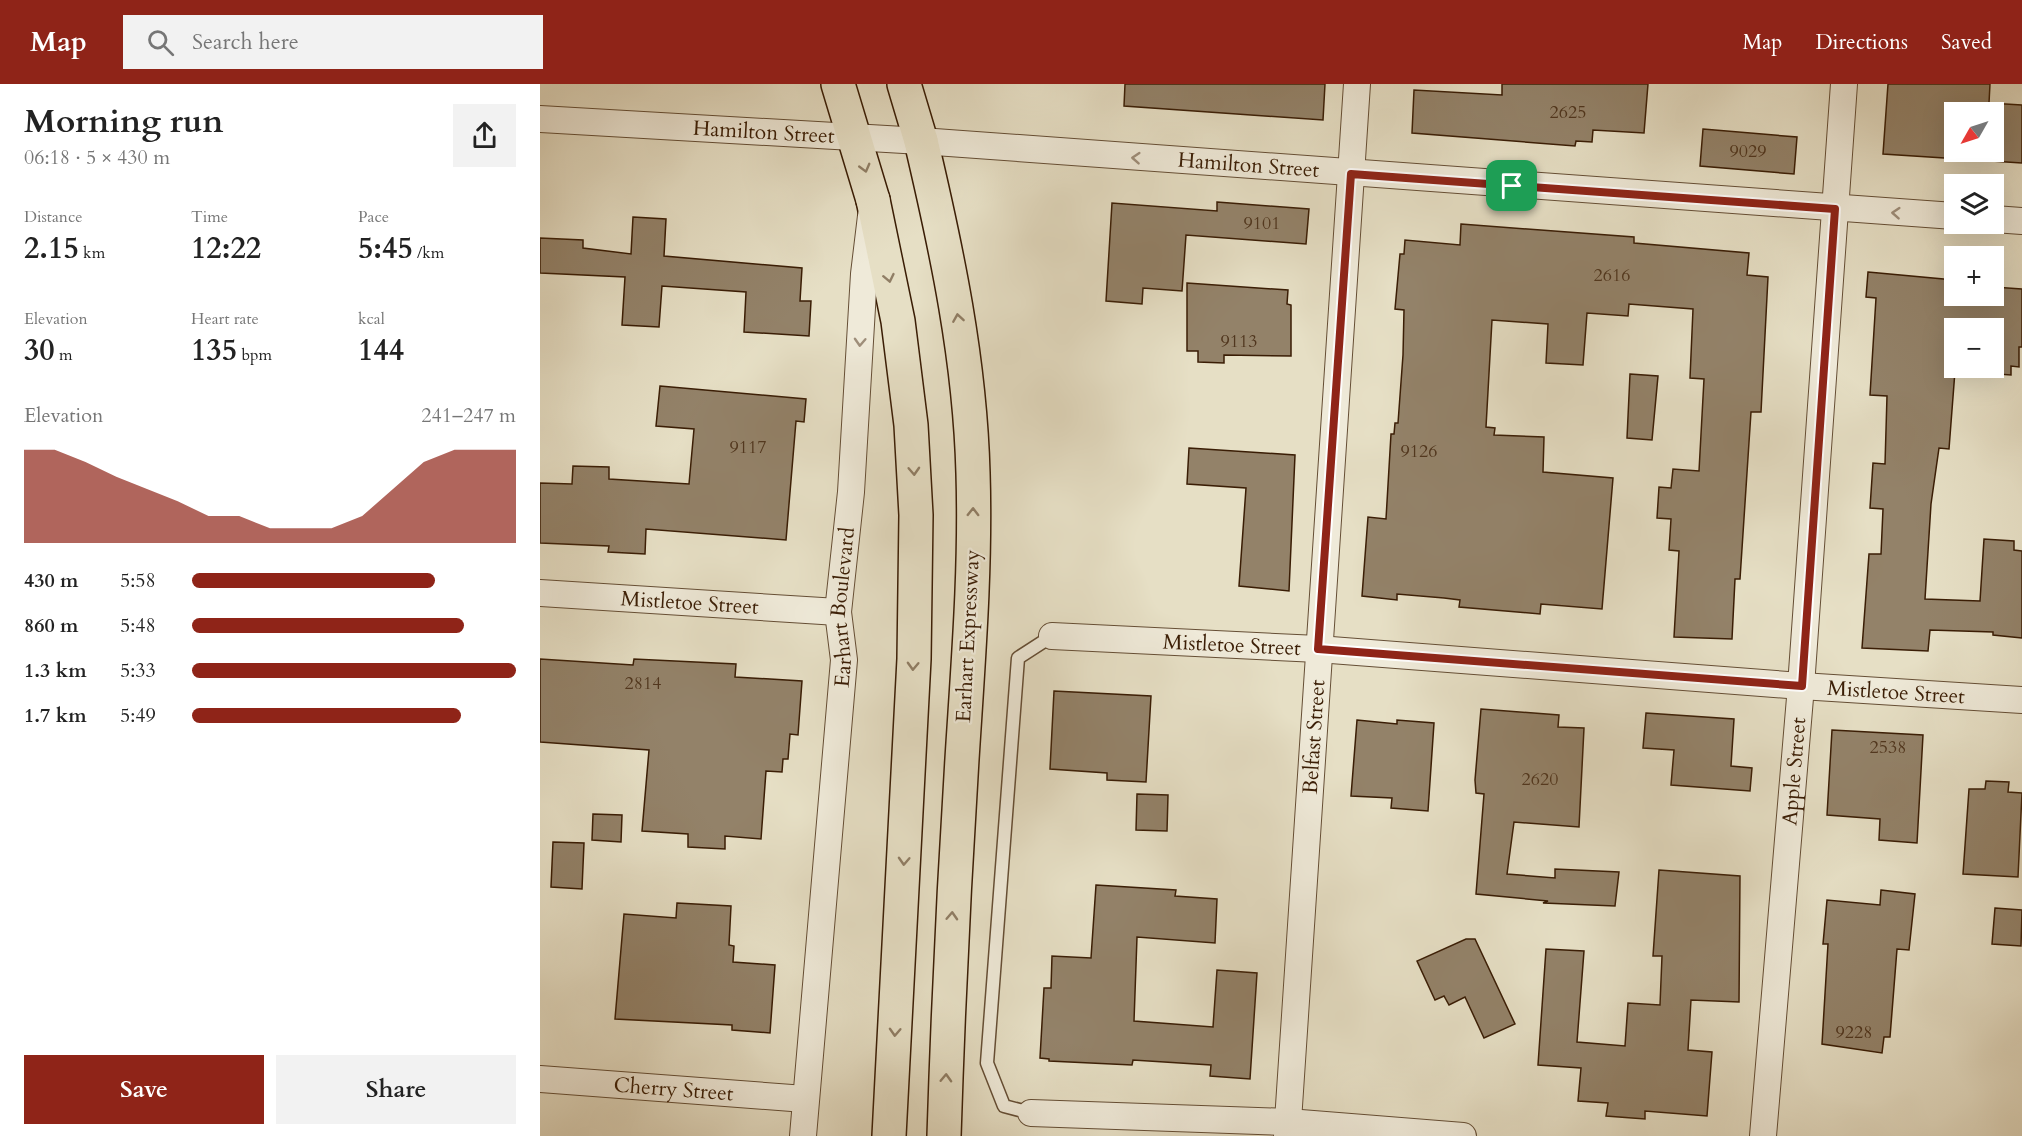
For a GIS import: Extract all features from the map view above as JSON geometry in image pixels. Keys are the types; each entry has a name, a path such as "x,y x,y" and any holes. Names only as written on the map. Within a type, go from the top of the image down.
{"main road":[{"name":"Earhart Boulevard","path":"838,84 856,137 873,200"},
{"path":"904,84 921,141"},
{"name":"Earhart Expressway","path":"921,141 947,251 965,356 973,473 972,591 949,975 944,1136"},
{"path":"873,200 898,321 911,425 916,515 914,659 889,1136"}],"street":[{"name":"Belfast Street","path":"1287,1129 1357,84"},
{"name":"Apple Street","path":"1763,1136 1802,686 1844,84"},
{"name":"Hamilton Street","path":"540,119 921,141 1944,215"},
{"name":"Earhart Boulevard","path":"803,1136 844,660 838,612 851,492 864,274 873,200"},
{"path":"2004,219 2022,220"},
{"name":"Mistletoe Street","path":"540,593 838,612"},
{"name":"Mistletoe Street","path":"1052,636 1318,649 1802,686 2022,700"},
{"name":"Cherry Street","path":"540,1079 805,1099"},
{"path":"1031,1113 1287,1129 1462,1136"}],"lane":[{"path":"1031,1113 1004,1106 987,1063 1018,658 1052,636"}],"building":[{"path":"1125,84 1325,84 1323,120 1124,106"},
{"path":"1502,84 1648,84 1644,133 1593,130 1592,142 1576,141 1575,146 1412,133 1414,90 1502,95"},
{"path":"1888,84 1990,84 1989,102 1944,102 1944,158 1883,154"},
{"path":"2004,104 2022,105 2022,163 2004,162"},
{"path":"1703,129 1797,137 1794,174 1700,166"},
{"path":"1217,202 1309,209 1306,244 1186,235 1182,291 1143,288 1142,304 1106,301 1112,203 1217,211"},
{"path":"633,217 666,219 664,256 802,268 800,301 811,301 809,336 744,332 746,292 662,286 659,327 622,325 625,277 540,273 540,238 583,240 583,248 631,254"},
{"path":"1461,224 1634,237 1634,243 1749,253 1747,275 1768,277 1761,412 1751,412 1740,579 1735,579 1732,639 1674,637 1679,551 1669,550 1671,519 1657,518 1659,487 1671,488 1673,469 1699,471 1704,379 1690,378 1693,309 1629,304 1628,316 1587,313 1583,365 1546,363 1548,324 1492,320 1486,427 1495,428 1494,435 1544,437 1543,472 1613,478 1602,609 1541,604 1540,614 1459,607 1460,600 1444,598 1397,594 1397,600 1362,596 1368,517 1386,519 1391,434 1394,434 1395,423 1398,423 1404,310 1395,309 1400,254 1404,254 1405,240 1460,245"},
{"path":"1868,272 1944,279 1944,306 2004,306 2004,288 2022,289 2022,347 2019,347 2019,367 2011,366 2011,375 2004,374 2004,318 1944,318 1944,378 1954,378 1949,449 1939,448 1931,504 1925,599 1980,601 1984,539 2014,541 2014,550 2022,551 2022,638 1993,635 1993,632 1930,630 1928,651 1862,648 1869,554 1881,554 1883,509 1870,508 1873,463 1885,464 1887,396 1870,395 1876,298 1866,297"},
{"path":"1187,283 1288,290 1287,304 1291,305 1291,356 1224,355 1224,363 1198,362 1198,351 1187,351"},
{"path":"1630,374 1658,376 1652,440 1627,438"},
{"path":"660,386 806,399 804,422 796,421 786,540 646,529 645,554 608,552 609,546 540,543 540,483 572,484 573,466 609,467 609,479 689,484 694,429 656,426"},
{"path":"1189,448 1295,455 1289,591 1239,586 1246,488 1187,484"},
{"path":"540,659 633,665 634,659 736,664 735,677 802,681 798,735 790,734 788,759 783,759 782,772 766,771 761,839 725,836 725,849 688,847 688,834 642,831 649,750 540,742"},
{"path":"1054,691 1151,696 1146,782 1107,780 1107,773 1050,769"},
{"path":"1481,709 1559,715 1558,727 1584,728 1579,827 1514,822 1507,874 1555,878 1555,869 1619,872 1615,906 1543,903 1548,901 1476,894 1484,794 1476,793 1475,780"},
{"path":"1646,713 1734,719 1731,766 1752,768 1750,791 1671,785 1674,750 1643,748"},
{"path":"1357,720 1397,724 1397,720 1434,723 1428,811 1391,808 1392,798 1351,796"},
{"path":"1832,730 1923,735 1917,843 1879,840 1880,819 1827,815"},
{"path":"1986,781 2009,782 2008,792 2022,793 2018,877 1963,874 1969,789 1985,789"},
{"path":"1137,794 1168,795 1167,831 1136,830"},
{"path":"593,814 622,815 621,842 592,840"},
{"path":"553,842 584,843 582,889 551,887"},
{"path":"1659,870 1740,876 1739,1002 1691,1000 1688,1050 1712,1052 1707,1116 1645,1111 1645,1119 1606,1116 1608,1103 1578,1101 1581,1068 1538,1065 1546,949 1584,951 1577,1042 1625,1046 1628,1003 1660,1005 1662,956 1653,956"},
{"path":"1096,885 1176,890 1175,896 1217,899 1215,943 1137,937 1134,1021 1213,1027 1217,970 1257,973 1250,1079 1210,1076 1211,1065 1133,1060 1132,1065 1049,1061 1049,1059 1040,1058 1044,988 1051,988 1052,956 1091,958"},
{"path":"1881,890 1915,894 1909,950 1897,949 1890,1037 1884,1037 1882,1053 1822,1044 1828,944 1823,944 1827,900 1880,905"},
{"path":"677,903 731,906 729,945 734,946 733,962 775,965 770,1033 732,1030 732,1025 615,1019 624,914 676,918"},
{"path":"1995,908 2022,910 2021,946 1992,944"},
{"path":"1466,939 1475,939 1515,1024 1484,1038 1465,997 1449,1005 1444,996 1435,1000 1417,961"}],"route":[{"path":"1351,174 1512,186 1835,209 1802,686 1318,649 1351,174"}]}
